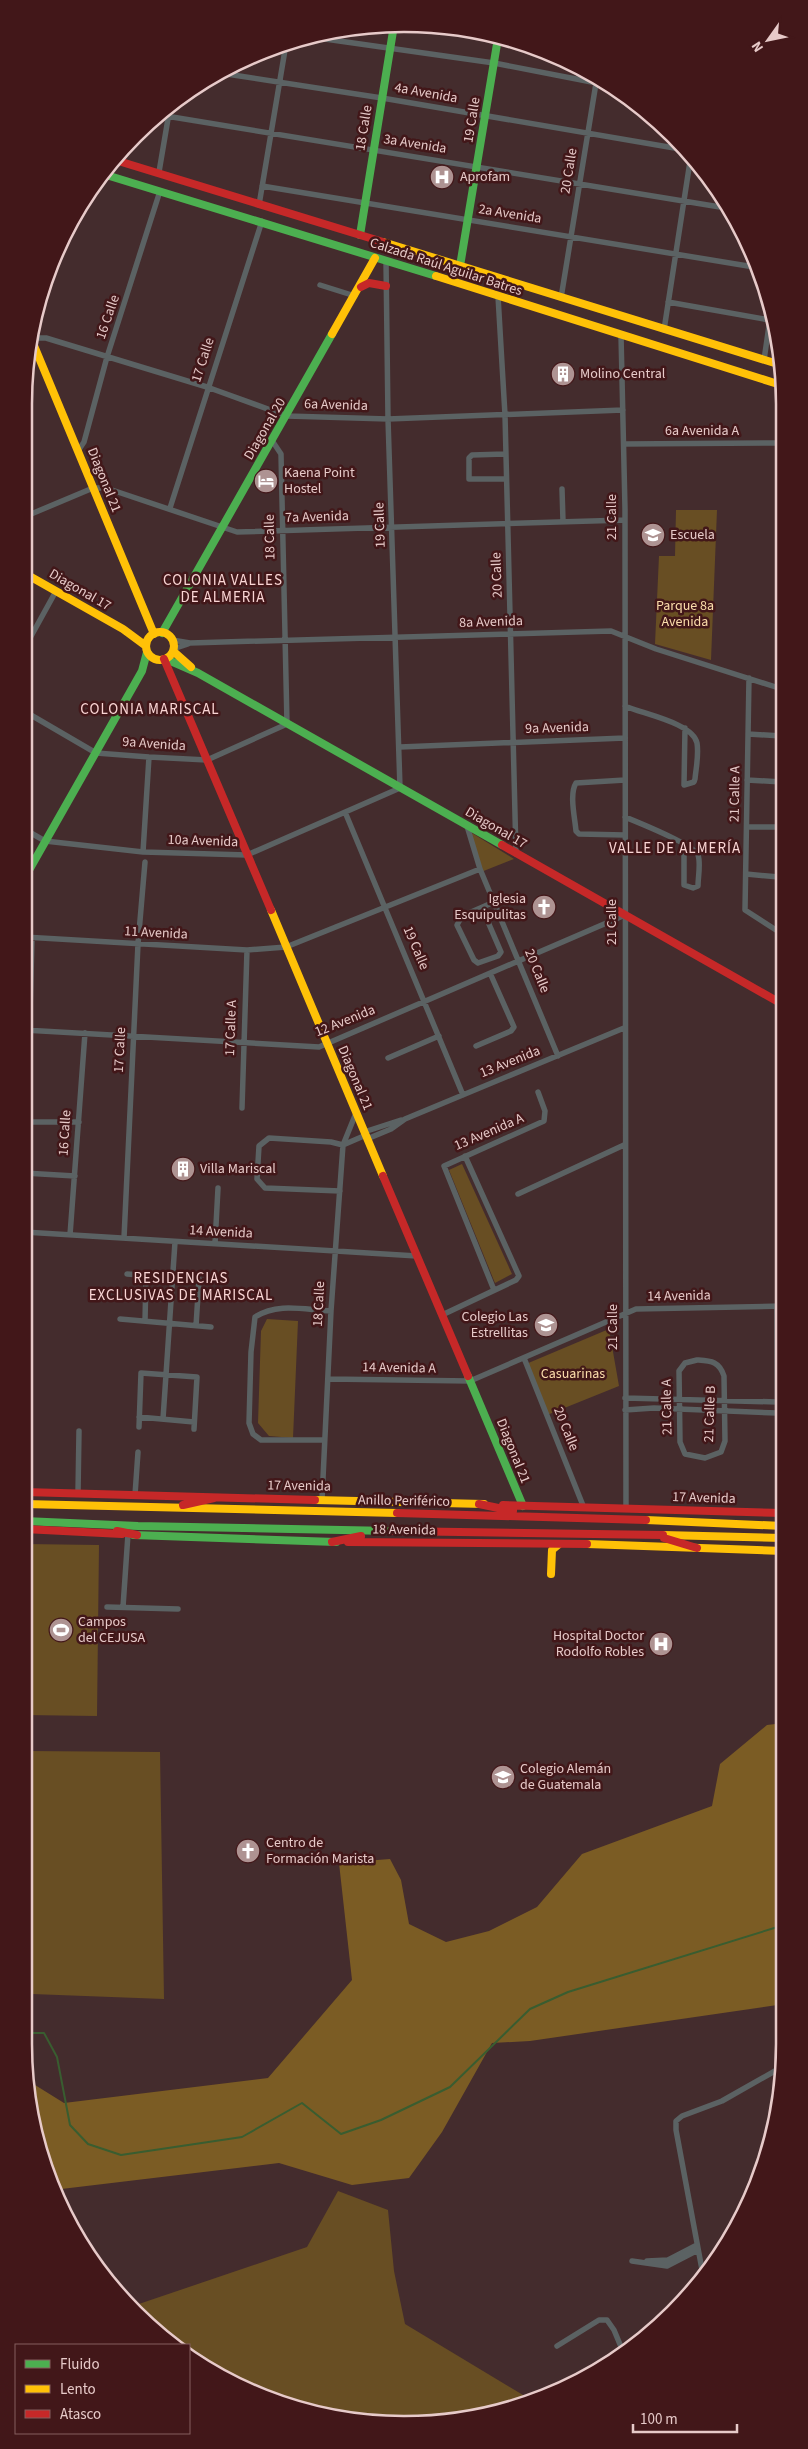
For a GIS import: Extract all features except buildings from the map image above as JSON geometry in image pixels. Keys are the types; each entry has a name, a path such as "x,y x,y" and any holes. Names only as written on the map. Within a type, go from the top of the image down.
{"main road":[{"name":"18 Calle","path":"360,235 393,32"},
{"name":"19 Calle","path":"460,266 497,44"},
{"name":"Calzada Raúl Aguilar Batres","path":"122,162 773,363"},
{"name":"Calzada Raúl Aguilar Batres","path":"110,176 262,221 775,383"},
{"name":"Diagonal 20","path":"156,634 175,613 361,286 375,258"},
{"path":"361,286 370,283 386,286"},
{"name":"Diagonal 21","path":"37,351 156,634"},
{"name":"Diagonal 17","path":"32,577 123,629 147,649"},
{"name":"Diagonal 20","path":"171,638 175,613"},
{"name":"Diagonal 17","path":"123,629 156,634"},
{"path":"32,865 142,671 154,659 165,659 173,650 171,638 156,634 147,649 142,671"},
{"path":"147,649 154,659"},
{"name":"Diagonal 17","path":"173,650 198,674"},
{"name":"Diagonal 21","path":"165,659 523,1506"},
{"name":"Diagonal 17","path":"165,659 198,674 776,1001"},
{"path":"174,682 176,671 184,667"},
{"name":"17 Avenida","path":"32,1492 776,1513"},
{"path":"167,1509 214,1498"},
{"name":"Anillo Periférico","path":"32,1504 167,1509 536,1516 776,1526"},
{"path":"479,1504 536,1516"},
{"path":"32,1521 89,1525 379,1532 649,1534 776,1538"},
{"path":"89,1525 133,1535"},
{"name":"18 Avenida","path":"32,1529 332,1542 536,1544 776,1551"},
{"path":"332,1542 379,1532"},
{"path":"649,1534 697,1548"},
{"path":"551,1574 552,1550 558,1545"}],"street":[{"path":"332,40 581,78"},
{"path":"259,205 285,52"},
{"name":"4a Avenida","path":"232,75 382,98 673,148"},
{"name":"20 Calle","path":"561,298 595,85"},
{"name":"3a Avenida","path":"169,116 719,207"},
{"path":"159,172 168,118"},
{"path":"664,330 689,166"},
{"name":"2a Avenida","path":"262,186 748,265"},
{"name":"16 Calle","path":"78,450 84,442 107,357 160,191"},
{"name":"17 Calle","path":"170,508 207,387 262,221"},
{"name":"19 Calle","path":"386,261 388,419 400,788"},
{"path":"320,285 355,296"},
{"name":"20 Calle","path":"498,296 505,415 516,854"},
{"path":"668,302 765,318"},
{"path":"764,360 768,332"},
{"name":"21 Calle","path":"622,336 625,520 624,1144 626,1509"},
{"name":"6a Avenida","path":"39,338 46,338 207,387 287,416 388,419 623,410"},
{"name":"18 Calle","path":"273,442 280,454 287,724"},
{"name":"6a Avenida A","path":"624,444 776,443"},
{"path":"505,454 472,455 469,458 469,479 506,479"},
{"path":"32,514 93,488"},
{"name":"7a Avenida","path":"93,488 106,488 237,532 625,520"},
{"path":"562,489 563,521"},
{"path":"32,634 56,591"},
{"name":"8a Avenida","path":"171,638 190,643 611,630 656,649 776,687"},
{"name":"8a Avenida","path":"173,650 190,643"},
{"name":"21 Calle A","path":"749,678 744,910 776,930"},
{"path":"625,706 685,728 695,738 697,753 695,779 694,782 684,785 685,728"},
{"name":"9a Avenida","path":"32,716 96,752 149,758 207,760 287,724"},
{"path":"748,734 776,736"},
{"name":"9a Avenida","path":"400,747 625,738"},
{"path":"143,852 149,758"},
{"path":"625,780 576,783 573,797 576,831 580,834 625,835"},
{"path":"747,780 776,782"},
{"name":"10a Avenida","path":"32,834 45,841 143,852 247,855 400,788"},
{"name":"19 Calle","path":"345,812 463,1095"},
{"path":"624,817 684,844 694,849 698,855 698,886 693,888 684,886 684,844"},
{"name":"20 Calle","path":"466,826 480,869 558,1056"},
{"path":"747,827 776,826"},
{"name":"17 Calle","path":"124,1238 133,1036 144,862"},
{"path":"286,947 480,869"},
{"path":"746,874 776,876"},
{"path":"482,908 501,952 498,956 478,963 474,960 457,924 462,916 494,902"},
{"name":"12 Avenida","path":"32,1030 319,1047 625,915"},
{"name":"11 Avenida","path":"32,939 247,950 286,947"},
{"name":"17 Calle A","path":"242,1108 242,1043 247,950"},
{"path":"476,1046 511,1031 514,1027 490,973"},
{"name":"13 Avenida","path":"344,1145 624,1028"},
{"name":"16 Calle","path":"70,1235 86,1033"},
{"path":"388,1058 438,1036"},
{"name":"13 Avenida A","path":"494,1290 444,1166 544,1120 546,1111 538,1092"},
{"name":"18 Calle","path":"322,1499 331,1311 344,1145 356,1113"},
{"path":"32,1122 79,1122"},
{"path":"340,1191 265,1188 257,1179 259,1146 269,1138 331,1142 344,1145"},
{"path":"518,1194 624,1144"},
{"path":"442,1315 518,1278 465,1156"},
{"path":"32,1173 74,1176"},
{"path":"214,1244 218,1188"},
{"name":"14 Avenida","path":"32,1233 417,1256"},
{"path":"163,1419 175,1242"},
{"path":"127,1274 199,1279 196,1326"},
{"path":"145,1321 146,1276"},
{"name":"14 Avenida","path":"470,1381 636,1309 776,1306"},
{"path":"324,1440 261,1440 252,1434 249,1423 251,1352 256,1317 266,1310 283,1308 331,1311"},
{"path":"120,1319 210,1327"},
{"name":"20 Calle","path":"524,1358 584,1508"},
{"name":"21 Calle A","path":"721,1452 713,1457 690,1457 681,1450 678,1398 679,1371 685,1363 697,1360 714,1362 721,1368 724,1376"},
{"path":"139,1427 141,1373 197,1377 194,1429"},
{"name":"21 Calle B","path":"721,1452 725,1441 726,1400 724,1376"},
{"name":"14 Avenida A","path":"328,1379 470,1381"},
{"path":"625,1398 776,1402"},
{"path":"626,1410 679,1409 776,1413"},
{"path":"139,1417 194,1422"},
{"path":"78,1494 79,1431"},
{"path":"135,1495 138,1452"},
{"path":"123,1607 133,1535"},
{"path":"107,1607 178,1609"},
{"path":"702,2267 676,2130 676,2121 682,2116 722,2101 775,2071"},
{"path":"632,2261 668,2266 698,2248"},
{"path":"557,2346 598,2320 606,2320 614,2330 621,2346"}],"green space":[{"name":"Parque 8a Avenida","path":"676,510 717,510 711,660 655,644 659,556 675,556"},
{"path":"467,830 514,859 481,872"},
{"path":"462,1164 512,1274 495,1283 449,1170"},
{"path":"267,1319 298,1321 293,1438 269,1436 258,1423 261,1331"},
{"name":"Casuarinas","path":"609,1329 619,1386 547,1415 526,1364"},
{"name":"Campos del CEJUSA","path":"32,1544 99,1545 97,1716 32,1715"},
{"path":"32,1751 160,1752 164,1999 32,1994"},
{"path":"338,2191 388,2210 394,2271 405,2324 525,2396 476,2409 428,2416 380,2416 308,2404 262,2388 218,2367 190,2348 190,2344 184,2344 178,2340 138,2304 307,2247"}],"shaded area":[{"path":"776,1724 776,2005 530,2041 492,2043 442,2132 409,2178 352,2185 279,2163 62,2189 45,2141 35,2085 64,2103 268,2078 352,1980 339,1863 390,1859 401,1880 409,1924 446,1942 489,1931 537,1907 582,1854 712,1806 720,1764 767,1725"}],"waterway":[{"path":"32,2033 44,2033 57,2057 70,2125 88,2144 121,2155 242,2137 302,2103 341,2134 381,2120 450,2087 530,2009 568,1992 776,1927"}],"traffic: fast":[{"path":"360,235 393,32"},
{"path":"460,266 497,44"},
{"path":"110,176 436,276"},
{"path":"162,633 332,334"},
{"path":"32,865 142,671 147,652"},
{"path":"166,659 198,673 502,845"},
{"path":"468,1376 523,1506"},
{"path":"32,1521 138,1526 392,1531"},
{"path":"133,1535 336,1542"}],"traffic: slow":[{"path":"383,242 773,362"},
{"path":"332,334 375,258"},
{"path":"436,276 775,383"},
{"path":"37,352 154,634"},
{"path":"32,578 123,629 146,646"},
{"path":"160,632 170,636 174,646 170,656 160,660 150,656 146,646 150,636 160,632"},
{"path":"173,651 191,667"},
{"path":"271,910 383,1176"},
{"path":"315,1500 484,1504"},
{"path":"32,1504 397,1513"},
{"path":"646,1520 776,1526"},
{"path":"663,1535 776,1538"},
{"path":"587,1544 776,1551"},
{"path":"551,1574 552,1550 558,1545"}],"traffic: jam":[{"path":"122,162 383,242"},
{"path":"361,287 369,283 386,286"},
{"path":"164,659 271,910"},
{"path":"502,845 776,1001"},
{"path":"383,1176 468,1376"},
{"path":"32,1492 315,1500"},
{"path":"183,1505 214,1498"},
{"path":"479,1504 513,1511"},
{"path":"503,1505 776,1513"},
{"path":"397,1513 646,1520"},
{"path":"32,1529 122,1534"},
{"path":"117,1531 137,1535"},
{"path":"392,1531 663,1535"},
{"path":"332,1542 361,1536"},
{"path":"664,1538 697,1548"},
{"path":"348,1542 587,1544"}],"place":[{"name":"Aprofam","path":"442,177"},
{"name":"Molino Central","path":"563,374"},
{"name":"Kaena Point Hostel","path":"266,481"},
{"name":"Escuela","path":"653,535"},
{"name":"Iglesia Esquipulitas","path":"544,907"},
{"name":"Villa Mariscal","path":"183,1169"},
{"name":"Colegio Las Estrellitas","path":"546,1325"},
{"name":"Campos del CEJUSA","path":"61,1630"},
{"name":"Hospital Doctor Rodolfo Robles","path":"661,1644"},
{"name":"Colegio Alemán de Guatemala","path":"503,1777"},
{"name":"Centro de Formación Marista","path":"248,1851"}],"district":[{"name":"COLONIA VALLES DE ALMERIA","path":"223,588"},
{"name":"COLONIA MARISCAL","path":"150,709"},
{"name":"VALLE DE ALMERÍA","path":"675,848"},
{"name":"RESIDENCIAS EXCLUSIVAS DE MARISCAL","path":"181,1286"}]}
